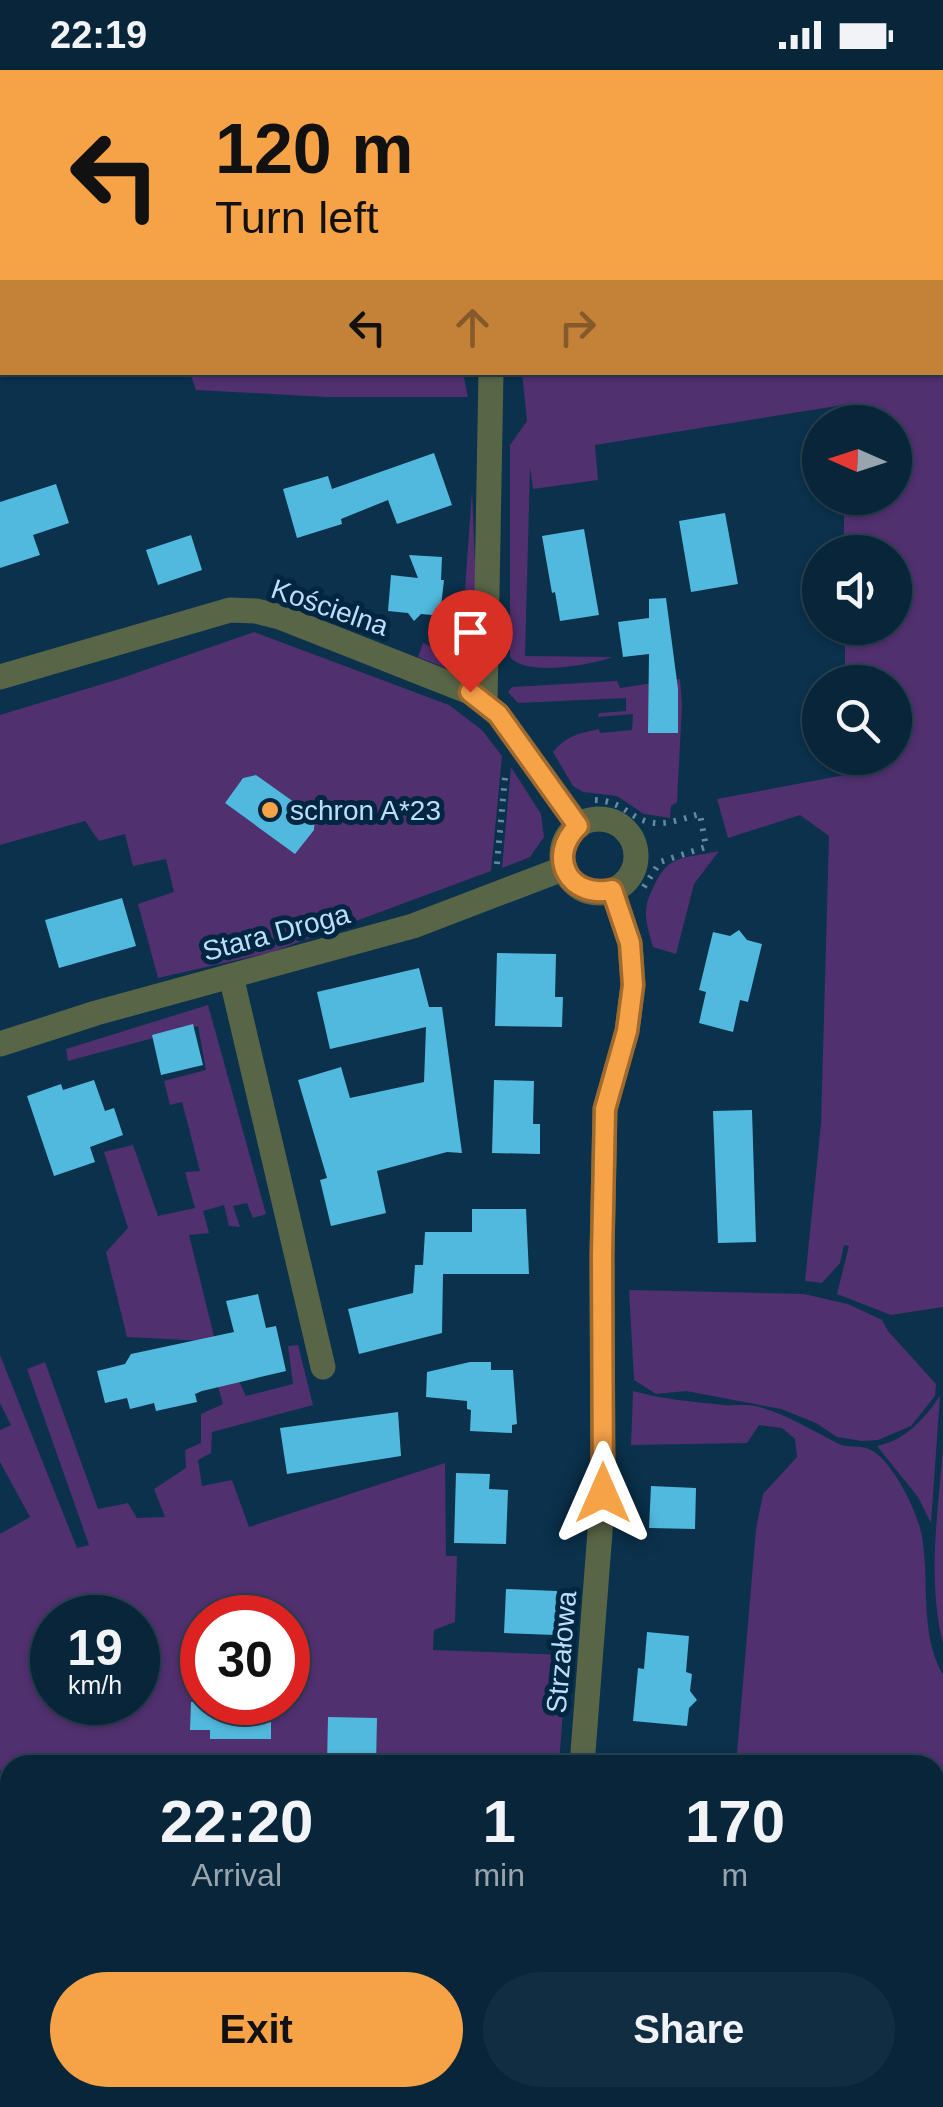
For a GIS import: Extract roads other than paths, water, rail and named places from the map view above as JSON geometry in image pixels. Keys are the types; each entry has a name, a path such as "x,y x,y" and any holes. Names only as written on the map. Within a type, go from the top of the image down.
{"street":[{"path":"485,702 491,375"},
{"name":"Kościelna","path":"0,677 230,610 268,613 456,684 485,702 510,729 578,826"},
{"path":"601,819 623,827 630,836 635,847 634,868 622,886 589,892 570,878 565,868 564,845 578,826 601,819"},
{"name":"Stara Droga","path":"0,1044 96,1013 412,926 565,868"},
{"name":"Strzałowa","path":"583,1755 603,1493 605,1109 627,1031 633,985 630,943 612,890"},
{"path":"230,976 324,1367"}],"place":[{"name":"schron A*23","path":"270,810"}]}
